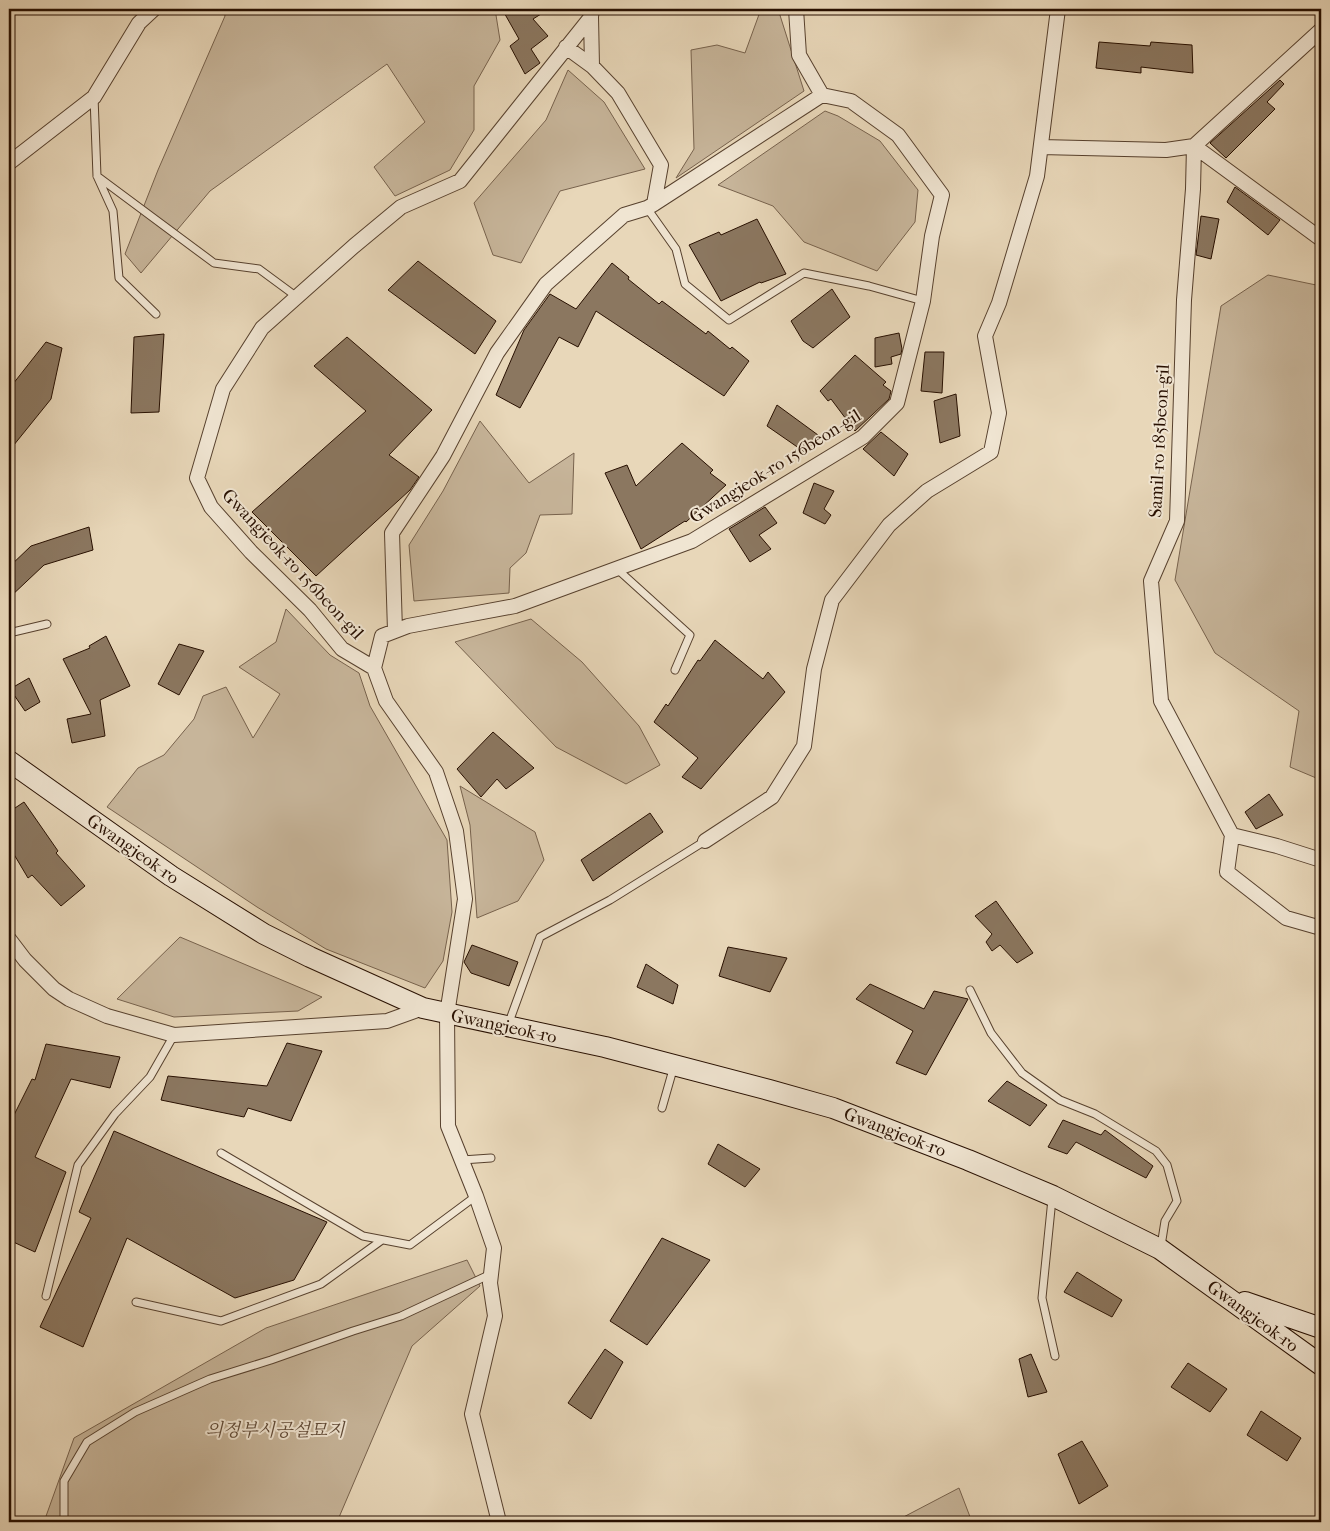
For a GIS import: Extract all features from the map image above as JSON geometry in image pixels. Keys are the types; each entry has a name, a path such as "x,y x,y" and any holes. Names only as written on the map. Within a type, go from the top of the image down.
{"main road":[{"name":"Gwangjeok-ro","path":"9,761 171,876 264,934 422,1008 605,1047 833,1108 968,1160 1053,1196 1160,1249 1321,1365"},
{"path":"1224,1295 1321,1328"}],"street":[{"path":"9,163 94,97 139,23 154,9"},
{"path":"395,631 392,533 444,456 497,354 546,284 624,215 651,206 822,96 799,55 796,9"},
{"path":"705,841 772,797 804,746 814,669 832,600 889,525 927,491 991,452 999,413 985,336 999,303 1034,185 1041,147 1058,9"},
{"path":"592,13 592,66"},
{"name":"Gwangjeok-ro 156beon-gil","path":"592,13 460,181 401,208 354,246 262,328 223,389 197,478 211,507 251,552 310,610 342,649 374,668 382,636 408,626 515,606 692,541 863,437 897,403 923,301 932,236 942,195 898,135 851,100 822,96"},
{"path":"1041,147 1166,150 1194,146 1321,30"},
{"path":"566,47 592,66 618,93 661,165 651,206"},
{"path":"1194,146 1321,239"},
{"name":"Samil-ro 185beon-gil","path":"1194,146 1193,190 1184,300 1177,521 1151,581 1161,701 1232,835"},
{"path":"374,668 386,701 436,772 456,831 464,899 447,1014 448,1126 476,1196 494,1248 490,1284 495,1316 472,1414 499,1522"},
{"path":"1321,860 1277,846 1232,835 1227,872 1286,918 1321,928"},
{"path":"9,939 25,960 54,989 69,999 107,1016 174,1034 387,1021 422,1008"}],"lane":[{"path":"94,97 98,176 113,211 119,278 156,314"},
{"path":"98,176 214,263 259,269 297,297"},
{"path":"651,206 676,249 686,284 729,320 804,273 869,286 923,301"},
{"path":"616,568 690,635 675,670"},
{"path":"9,634 47,624"},
{"path":"507,1027 540,937 610,900 705,841"},
{"path":"970,990 990,1033 1022,1074 1060,1100 1096,1114 1156,1151 1167,1165 1177,1201 1165,1221 1160,1249"},
{"path":"46,1296 78,1165 115,1114 150,1077 174,1034"},
{"path":"662,1108 675,1066"},
{"path":"221,1153 363,1236 410,1245 476,1196"},
{"path":"462,1160 491,1158"},
{"path":"1053,1196 1042,1298 1055,1356"},
{"path":"136,1302 221,1321 321,1284 382,1240"},
{"path":"64,1522 64,1481 87,1442 136,1412 210,1379 401,1316 491,1273"}],"green space":[{"path":"224,9 495,9 500,40 474,86 474,130 450,170 395,196 374,167 425,122 387,64 210,191 141,273 125,254 158,170 225,16"},
{"path":"761,9 778,9 804,91 676,178 694,149 691,50 717,45 745,53"},
{"path":"568,70 604,102 645,169 560,191 521,263 493,255 474,203 546,120"},
{"path":"825,111 838,116 880,141 918,190 915,222 877,271 804,242 773,206 718,185"},
{"path":"1268,275 1321,286 1321,780 1290,767 1299,711 1215,653 1175,580 1221,306"},
{"path":"480,421 529,483 574,453 572,514 540,515 526,553 510,568 509,593 414,601 409,545 443,491"},
{"path":"286,609 330,655 359,673 370,706 447,840 452,912 443,961 425,988 326,949 257,907 107,807 138,768 164,755 194,719 203,696 226,687 253,738 280,694 239,667 276,642"},
{"path":"531,619 582,662 639,726 660,765 626,784 556,747 455,642"},
{"path":"460,786 535,832 544,860 518,901 477,918 470,825"},
{"path":"180,937 322,997 298,1011 174,1017 117,999"},
{"name":"의정부시공설묘지","path":"467,1260 480,1286 412,1346 337,1522 45,1522 74,1438 266,1328"},
{"path":"959,1488 972,1522 894,1522"}],"building":[{"path":"502,9 549,9 533,19 548,36 531,49 540,63 525,74 510,46 519,39"},
{"path":"1099,42 1150,46 1151,42 1192,45 1193,73 1141,67 1141,73 1096,68"},
{"path":"1280,80 1284,84 1267,102 1275,109 1226,158 1210,143"},
{"path":"1235,187 1280,220 1268,235 1227,202"},
{"path":"1201,216 1219,219 1211,259 1196,255"},
{"path":"757,219 786,274 760,282 721,301 689,245 719,232 721,235"},
{"path":"418,261 496,321 475,354 388,290"},
{"path":"612,263 629,277 628,279 659,304 662,301 706,334 708,331 730,349 732,347 749,361 724,396 596,311 578,347 559,337 520,408 496,395 524,330 550,294 576,309"},
{"path":"832,289 850,317 813,348 803,341 791,321"},
{"path":"899,333 901,354 891,357 892,364 875,367 875,338"},
{"path":"164,334 159,412 131,413 134,337"},
{"path":"347,337 432,410 389,455 419,477 410,490 316,576 252,512 366,411 314,366"},
{"path":"46,342 62,348 51,399 9,451 9,389"},
{"path":"925,352 944,352 942,393 921,391"},
{"path":"855,355 886,382 883,385 891,391 889,399 855,431 831,399 828,401 820,391"},
{"path":"956,394 960,436 940,443 934,401"},
{"path":"777,405 818,435 806,453 767,426"},
{"path":"881,432 908,454 894,476 863,449"},
{"path":"682,443 713,470 710,473 726,485 686,522 641,549 605,473 627,465 636,486"},
{"path":"814,483 834,491 824,509 831,515 825,524 803,513"},
{"path":"765,507 777,523 759,535 771,549 750,562 729,529"},
{"path":"89,527 93,550 44,565 9,598 9,567 31,546"},
{"path":"106,636 130,686 100,700 105,736 72,743 67,719 91,714 63,659 90,648 89,646"},
{"path":"715,640 763,679 768,672 785,692 701,789 682,777 698,758 654,722 666,704 668,706 698,660 700,661"},
{"path":"179,644 204,651 179,695 158,684"},
{"path":"29,678 40,702 25,711 10,689"},
{"path":"493,732 534,768 506,789 497,779 481,797 457,769"},
{"path":"1269,794 1283,815 1256,829 1245,812"},
{"path":"24,802 58,851 56,853 85,886 61,906 32,875 28,878 9,846 9,812"},
{"path":"650,813 663,832 593,881 581,860"},
{"path":"996,901 1033,953 1017,963 1000,945 992,951 986,942 992,934 975,916"},
{"path":"472,945 518,962 509,986 471,973 464,962"},
{"path":"728,947 787,958 770,992 719,976"},
{"path":"646,964 678,985 673,1004 637,987"},
{"path":"870,984 924,1009 934,991 968,999 926,1075 896,1063 913,1031 856,999"},
{"path":"287,1043 322,1051 291,1121 248,1108 244,1117 161,1100 168,1076 267,1086"},
{"path":"46,1044 120,1057 110,1088 71,1079 35,1157 66,1172 35,1252 9,1240 9,1125 32,1079 35,1080"},
{"path":"1007,1081 1047,1105 1030,1126 988,1101"},
{"path":"1063,1120 1101,1135 1105,1130 1153,1166 1146,1178 1076,1142 1067,1154 1048,1147"},
{"path":"114,1131 327,1222 294,1280 235,1298 127,1238 83,1347 40,1327 91,1218 79,1212"},
{"path":"718,1144 760,1169 745,1187 708,1164"},
{"path":"662,1238 710,1260 647,1345 610,1321"},
{"path":"1077,1272 1122,1300 1112,1317 1064,1292"},
{"path":"605,1349 623,1362 591,1419 568,1403"},
{"path":"1031,1354 1047,1392 1028,1397 1019,1359"},
{"path":"1188,1363 1227,1389 1210,1412 1171,1387"},
{"path":"1261,1411 1301,1438 1287,1461 1247,1435"},
{"path":"1082,1441 1108,1486 1079,1504 1058,1454"}]}
